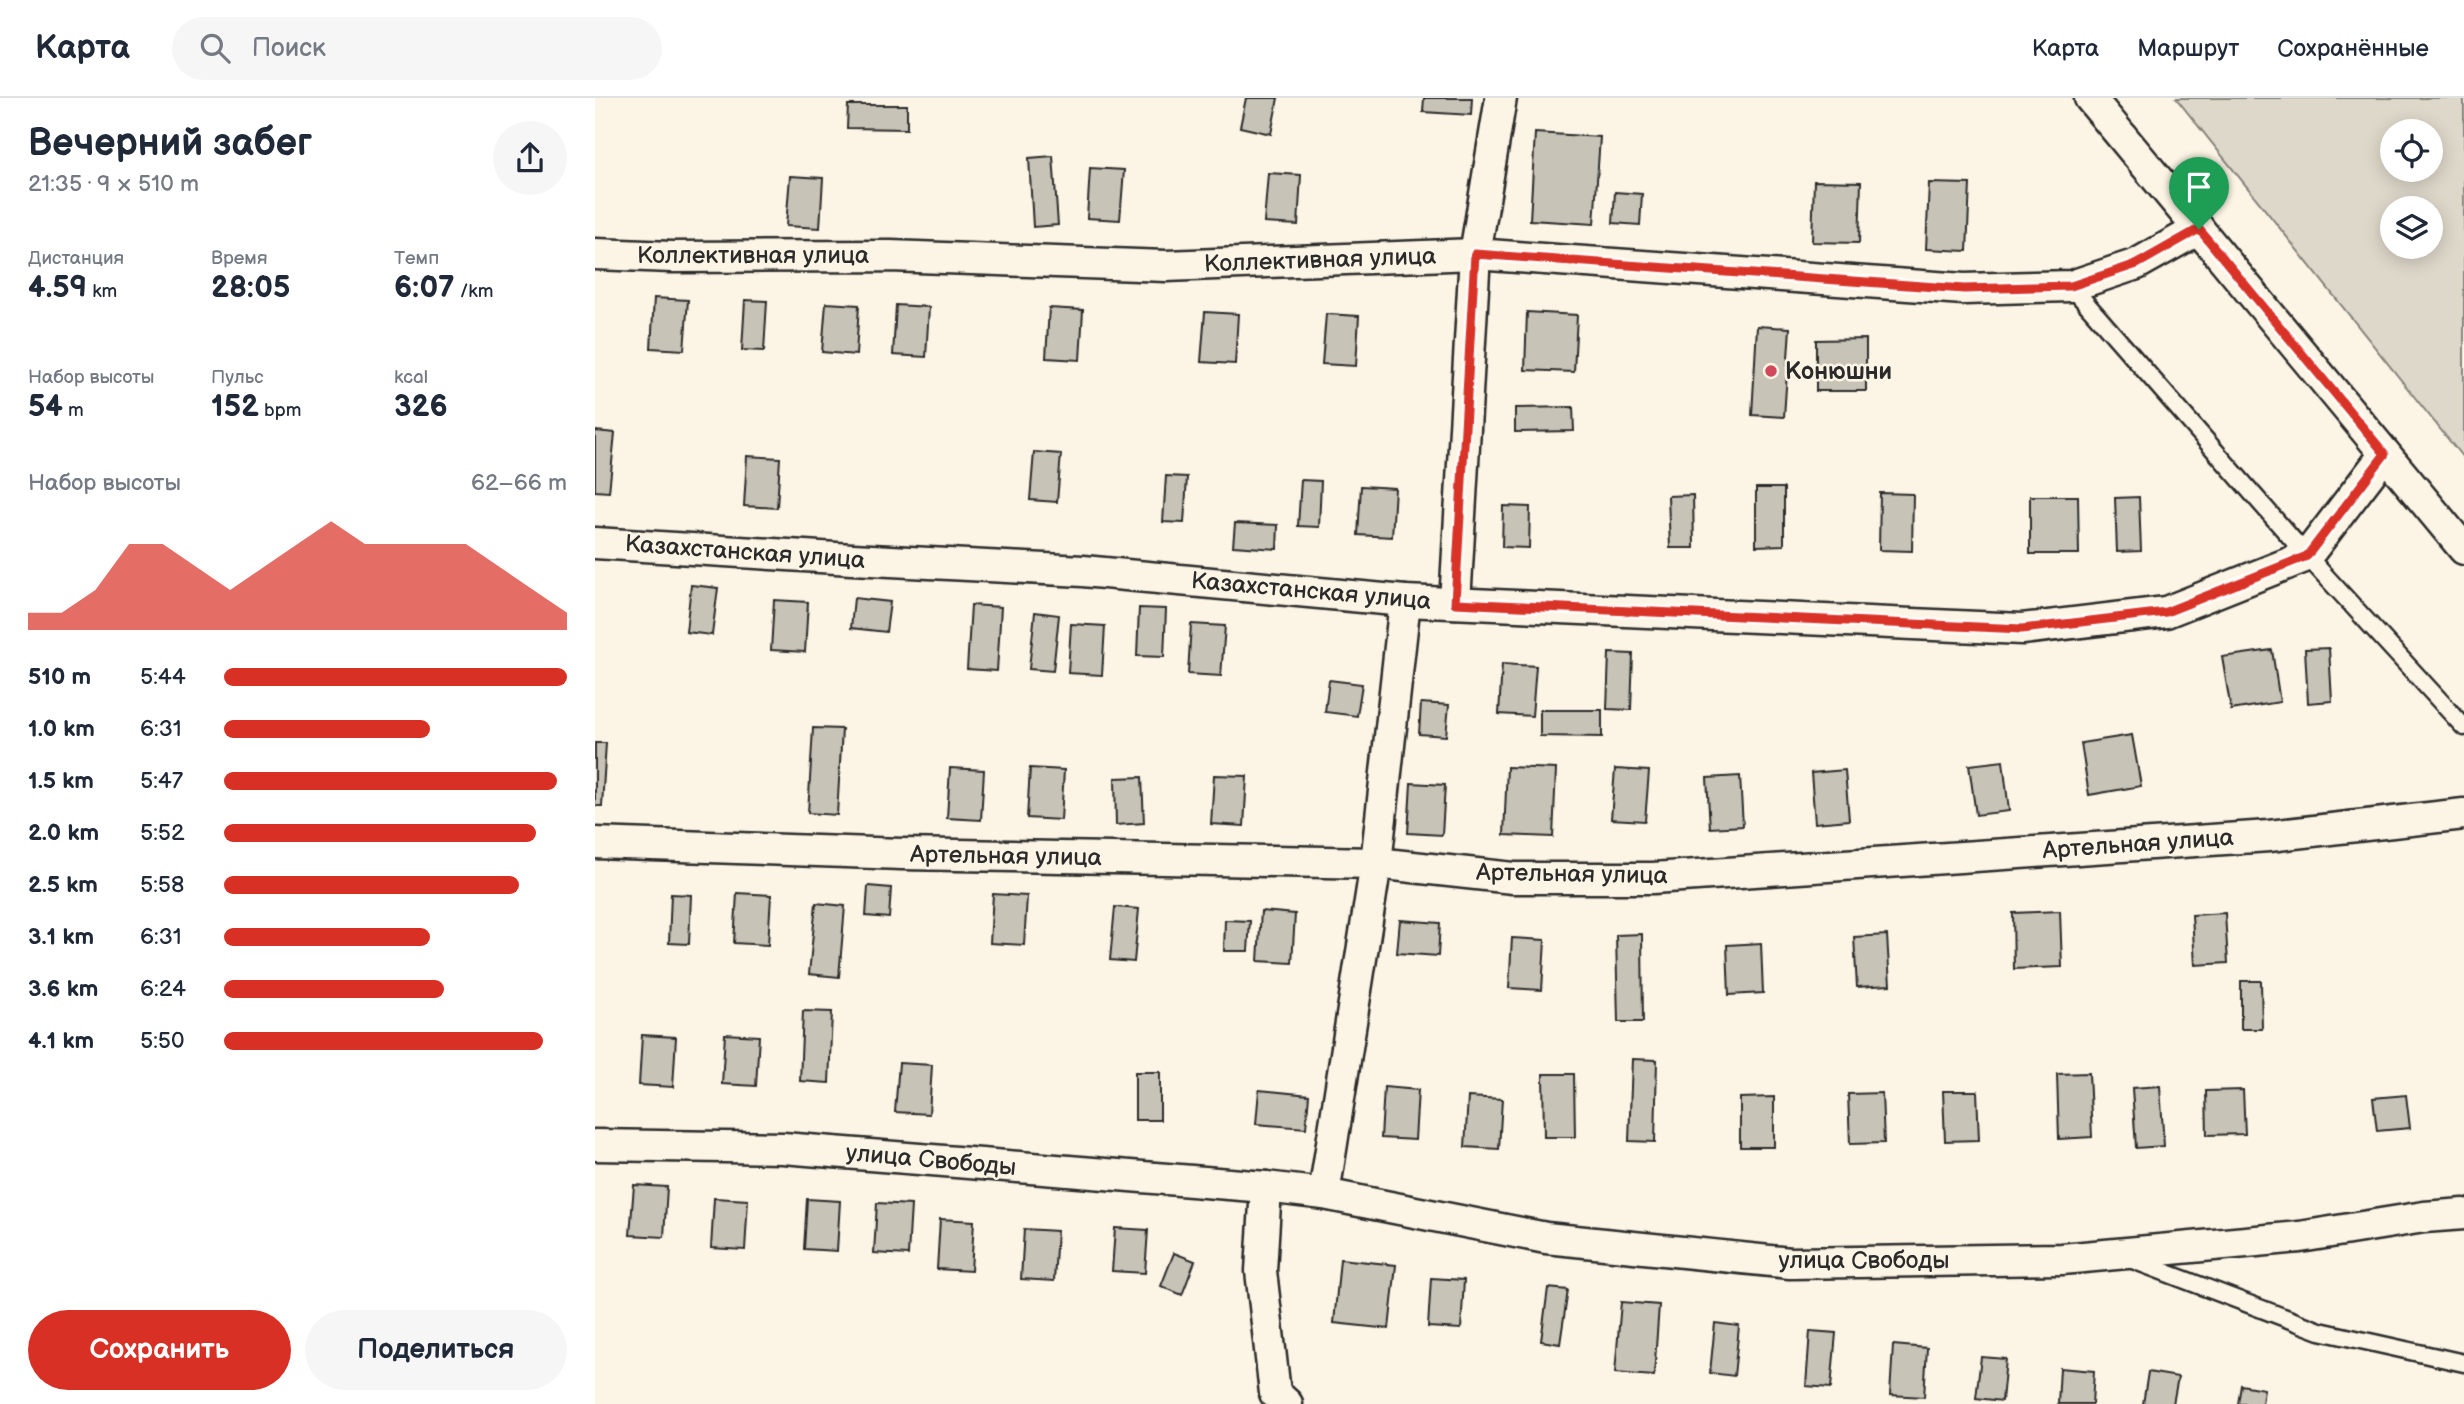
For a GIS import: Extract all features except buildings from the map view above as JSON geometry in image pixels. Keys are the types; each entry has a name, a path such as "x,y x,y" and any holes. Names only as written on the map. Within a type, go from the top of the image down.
{"street":[{"path":"1455,603 1475,254 1501,98"},
{"path":"2090,98 2464,549"},
{"name":"Коллективная улица","path":"595,254 672,257 890,256 1165,266 1475,254 1964,289 2071,286 2137,264 2199,229"},
{"path":"2307,556 2385,454"},
{"name":"Казахстанская улица","path":"595,542 852,559 1083,570 1405,600 2022,629 2166,612 2307,556"},
{"path":"1324,1194 1376,863 1405,600"},
{"name":"Артельная улица","path":"595,843 902,854 1376,863 1513,878 1653,878 2269,836 2464,814"},
{"name":"улица Свободы","path":"595,1145 783,1148 1266,1187 1324,1194 1546,1238 1790,1262 2062,1259 2300,1237 2424,1217 2464,1214"},
{"path":"1266,1187 1261,1271 1275,1394 1287,1404"}],"lane":[{"path":"2071,286 2307,556 2464,727"},
{"path":"2116,1254 2320,1331 2464,1363"}],"shaded area":[{"path":"2176,98 2464,98 2464,459"}],"place":[{"name":"Конюшни","path":"1771,371"}],"route":[{"path":"2199,229 2385,454 2307,556 2166,612 2022,629 1455,603 1475,254 1964,289 2071,286 2137,264 2199,229"}]}
